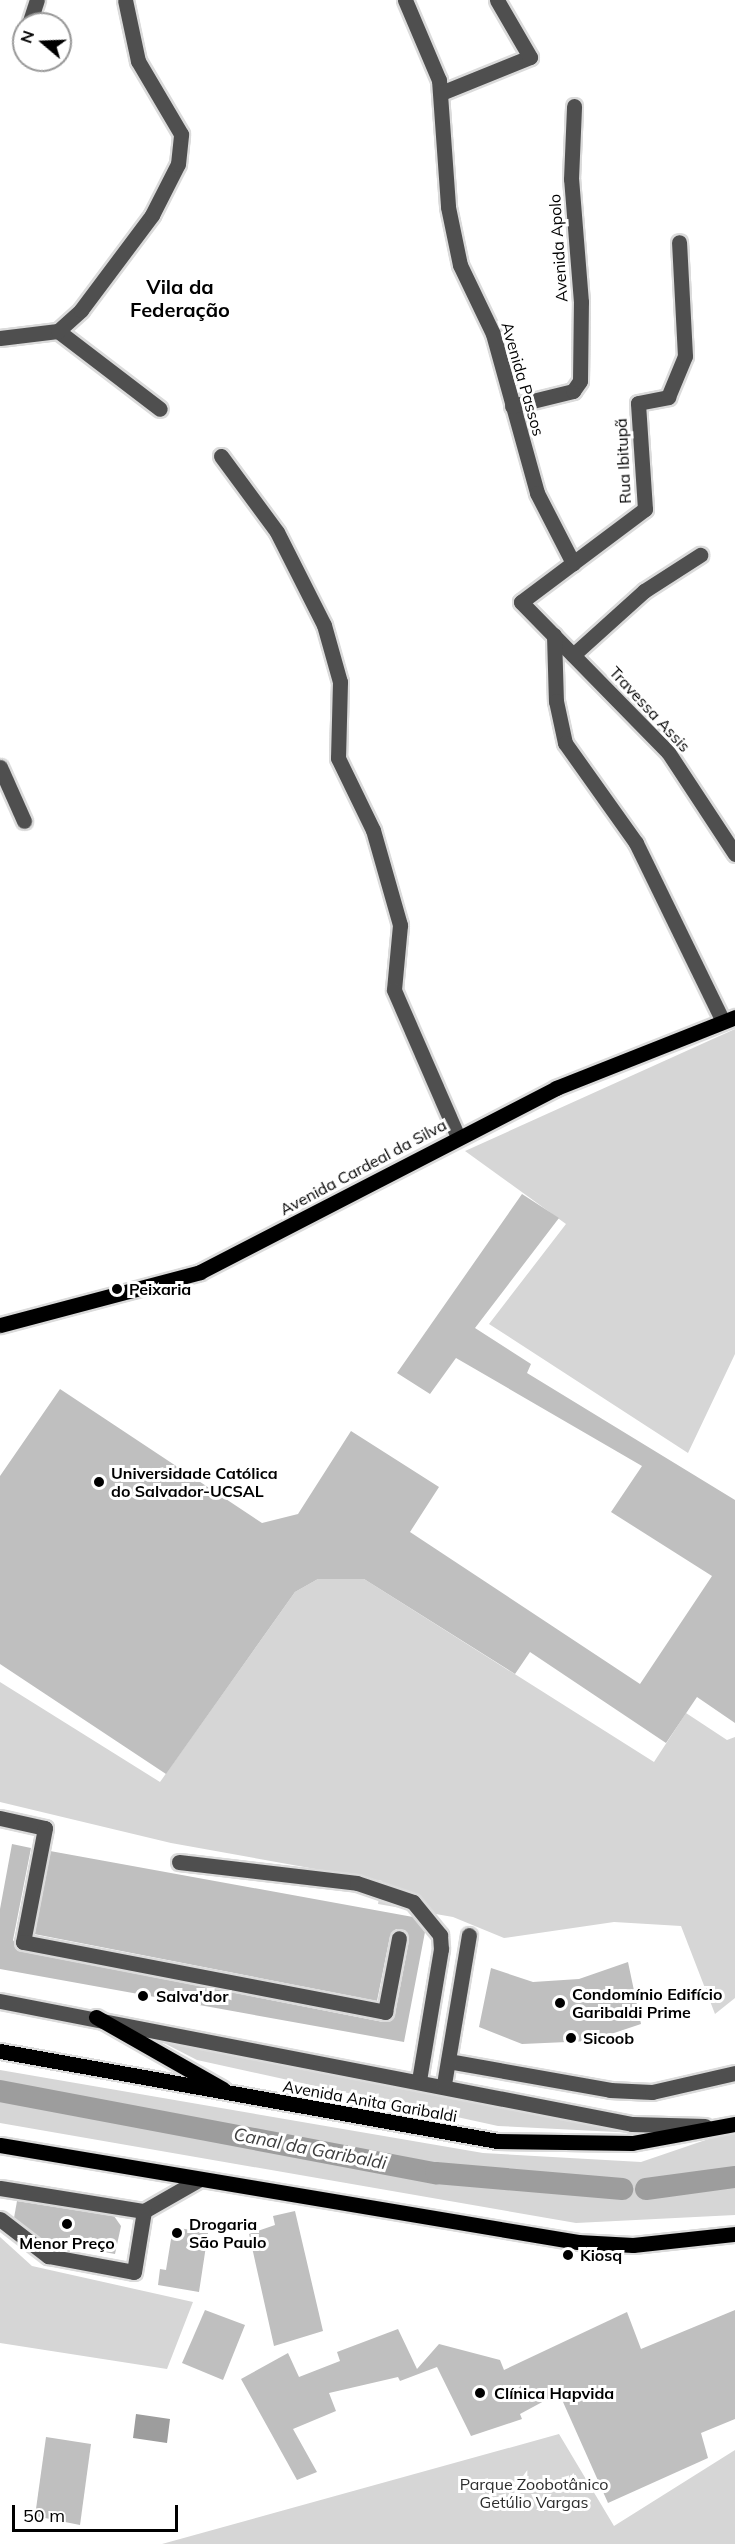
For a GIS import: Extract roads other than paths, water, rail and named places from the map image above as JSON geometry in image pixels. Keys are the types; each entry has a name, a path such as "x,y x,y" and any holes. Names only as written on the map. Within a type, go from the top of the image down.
{"main road":[{"name":"Avenida Cardeal da Silva","path":"0,1324 200,1272 556,1088 729,1019"},
{"path":"96,2017 234,2095"},
{"name":"Avenida Anita Garibaldi","path":"0,2051 388,2124 542,2144 632,2144 731,2126"},
{"path":"0,2145 578,2242 633,2245 735,2234"}],"street":[{"path":"0,338 58,331 99,289 152,215 181,150 174,120 138,61 125,0"},
{"name":"Avenida Passos","path":"405,0 429,52 441,93 453,236 469,286 493,334 537,493 573,563"},
{"path":"441,93 531,57 497,0"},
{"name":"Avenida Apolo","path":"512,406 578,386 581,302 573,232 574,106"},
{"name":"Rua Ibitupã","path":"573,563 645,509 638,403 668,397 685,356 679,242"},
{"path":"58,331 160,409"},
{"path":"221,456 277,532 324,625 340,682 338,758 373,830 400,925 394,990 458,1137"},
{"path":"573,654 644,591 700,555"},
{"name":"Travessa Assis","path":"573,563 521,602 679,766 735,854"},
{"path":"554,635 556,701 565,743 636,843 729,1019"},
{"path":"0,767 24,821"},
{"path":"0,1818 45,1828 23,1942 385,2012 399,1938"},
{"path":"179,1862 357,1883 413,1902 435,1928 441,1949 419,2080"},
{"path":"444,2084 469,1935"},
{"path":"0,2001 96,2017 444,2084 632,2124 731,2126"},
{"path":"448,2061 610,2090 652,2092 735,2073"},
{"path":"0,2188 144,2211 200,2179"},
{"path":"0,2219 48,2256 134,2272 144,2211"}],"waterway":[{"name":"Canal da Garibaldi","path":"0,2091 436,2173 622,2189"},
{"name":"Canal da Garibaldi","path":"646,2189 735,2177"}],"place":[{"name":"Peixaria","path":"117,1289"},
{"name":"Universidade Católica do Salvador-UCSAL","path":"99,1482"},
{"name":"Salva'dor","path":"143,1996"},
{"name":"Condomínio Edifício Garibaldi Prime","path":"560,2003"},
{"name":"Sicoob","path":"571,2038"},
{"name":"Menor Preço","path":"67,2224"},
{"name":"Drogaria São Paulo","path":"177,2233"},
{"name":"Kiosq","path":"568,2255"},
{"name":"Clínica Hapvida","path":"480,2393"}],"district":[{"name":"Vila da Federação","path":"180,298"}],"park label":[{"name":"Parque Zoobotânico Getúlio Vargas","path":"534,2493"}]}
